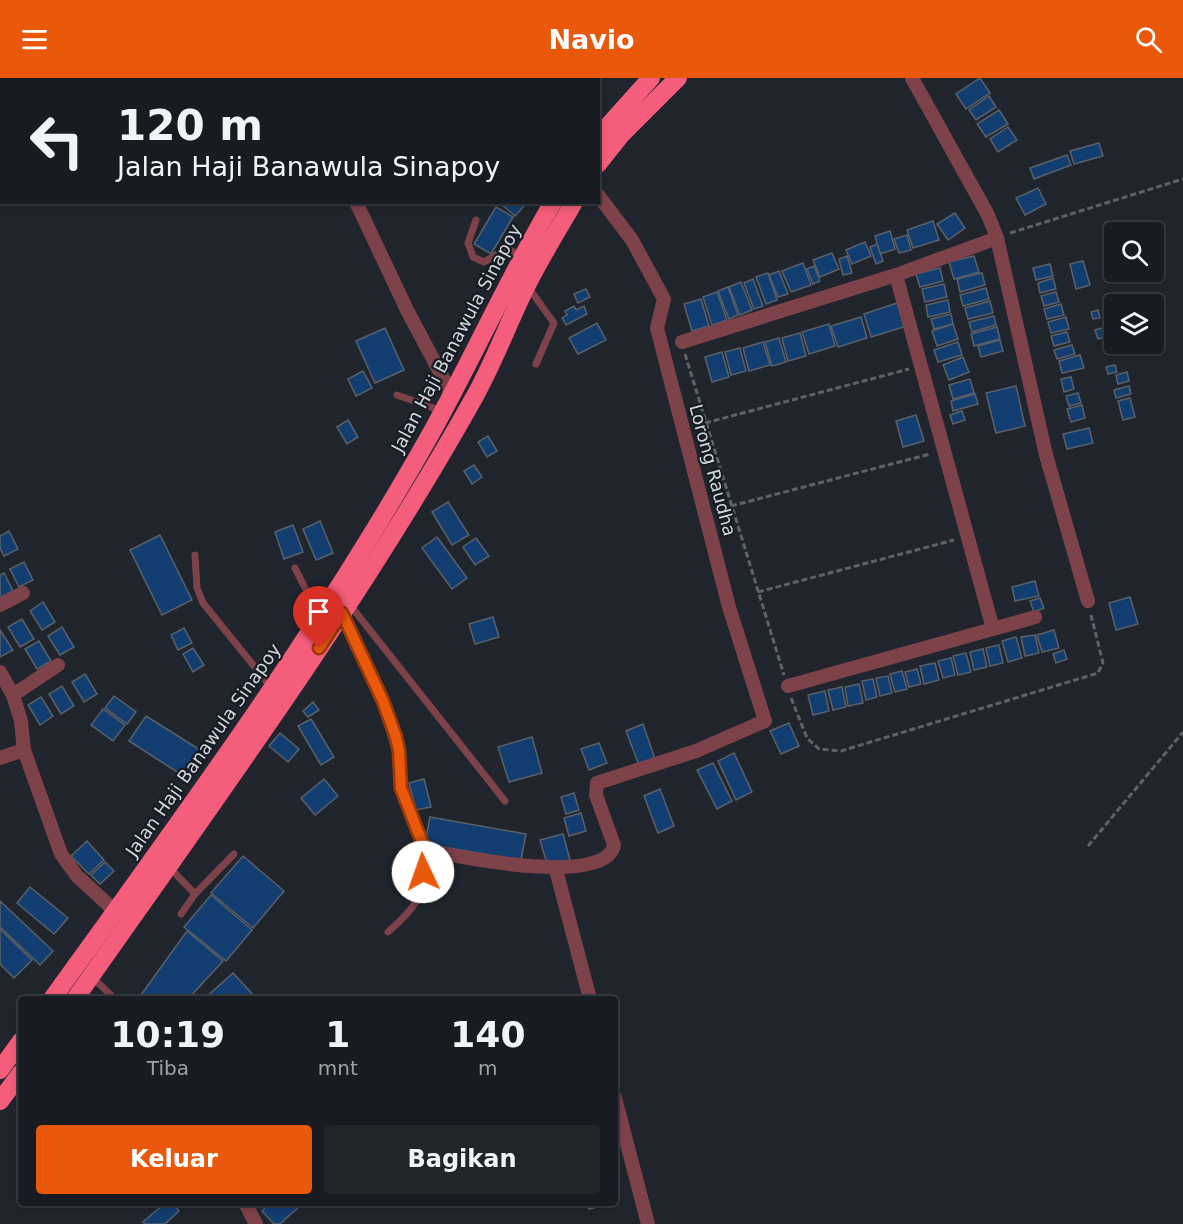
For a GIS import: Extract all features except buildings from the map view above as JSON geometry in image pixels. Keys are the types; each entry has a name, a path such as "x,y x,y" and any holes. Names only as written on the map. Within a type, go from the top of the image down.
{"highway":[{"path":"601,128 651,78"},
{"path":"600,162 621,135 678,78"},
{"name":"Jalan Haji Banawula Sinapoy","path":"54,996 173,834 273,689 319,616 425,444 552,204"},
{"name":"Jalan Haji Banawula Sinapoy","path":"77,996 169,867 345,608 476,394 527,285 572,204"},
{"path":"0,1070 18,1045"},
{"path":"0,1101 18,1077"}],"street":[{"path":"912,78 988,215 997,238 1046,455 1088,601"},
{"name":"Lorong Raudha","path":"556,870 606,858 613,851 612,834 596,795 597,783 719,741 765,721 729,608 657,328 664,298 632,240 600,198"},
{"path":"357,204 407,310 452,393"},
{"path":"682,342 896,275 997,238"},
{"path":"896,275 993,629"},
{"path":"0,605 23,593"},
{"path":"345,608 396,737 401,788 425,850 556,870 589,996"},
{"path":"788,686 1035,617"},
{"path":"14,695 58,665"},
{"path":"0,672 14,695 21,721 24,750 65,861 77,876 115,911"},
{"path":"0,758 24,750"},
{"path":"618,1109 648,1224"},
{"path":"247,1206 256,1224"}],"lane":[{"path":"476,220 468,243 472,257 484,262 507,249 522,258"},
{"path":"527,285 554,323 536,364"},
{"path":"397,395 442,411"},
{"path":"195,555 196,588 203,603 273,689"},
{"path":"294,568 319,616"},
{"path":"345,608 506,801"},
{"path":"388,932 414,909 421,894 425,850"},
{"path":"182,914 195,894 234,854"},
{"path":"169,867 195,894"},
{"path":"91,976 112,996"}],"path":[{"path":"997,238 1183,179"},
{"path":"682,342 705,423 788,686 807,738 819,749 841,751 1098,673 1103,663 1088,601"},
{"path":"705,423 921,366"},
{"path":"731,506 944,450"},
{"path":"758,592 968,536"},
{"path":"1088,846 1183,732"}],"route":[{"path":"319,648 342,613 383,701 396,737 401,788 416,833 425,850 423,872"}]}
